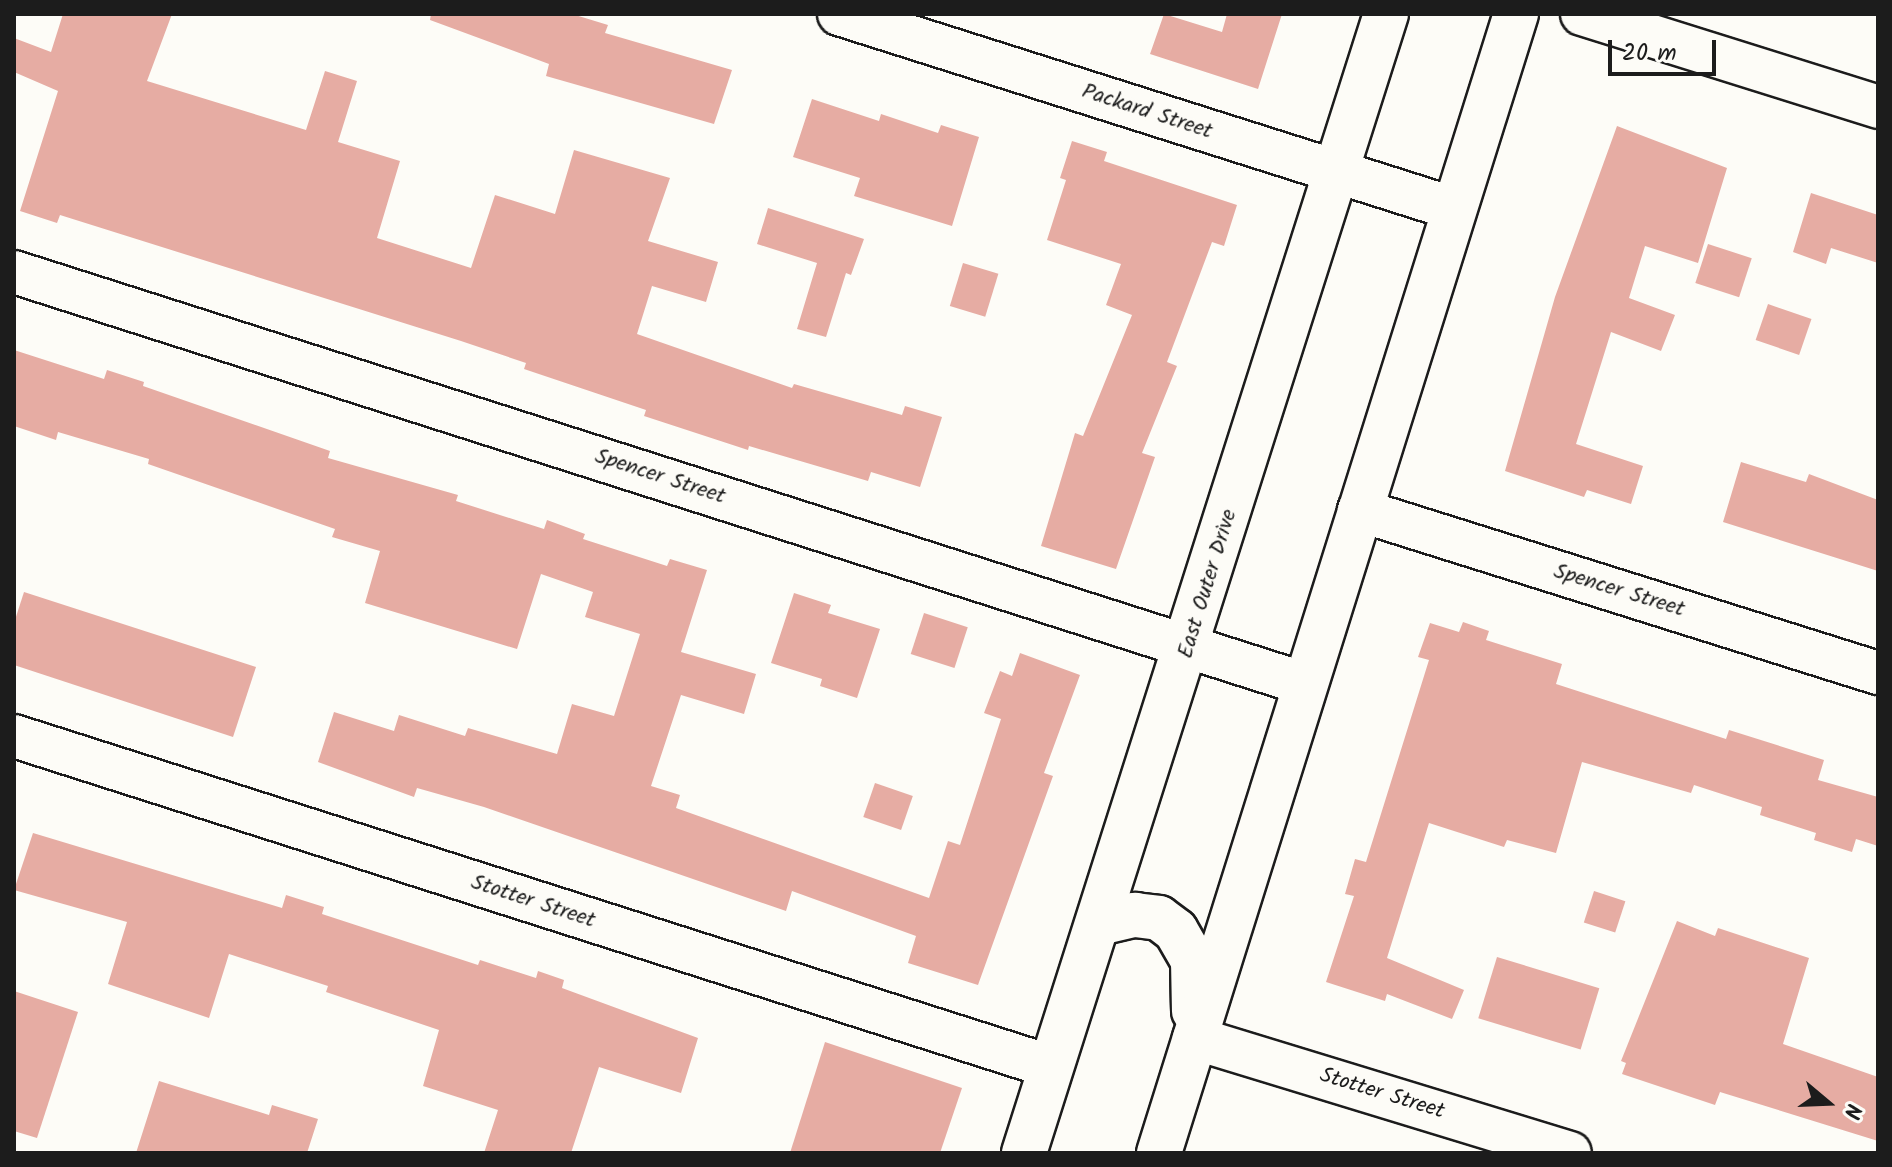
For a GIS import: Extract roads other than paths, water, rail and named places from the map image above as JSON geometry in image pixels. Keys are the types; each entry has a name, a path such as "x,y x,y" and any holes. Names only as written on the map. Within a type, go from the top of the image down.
{"main road":[{"name":"East Outer Drive","path":"1024,1153 1189,645 1386,14"},
{"path":"1159,1153 1516,14"},
{"path":"1099,923 1135,915 1159,918 1176,931 1193,960 1194,1038"}],"street":[{"name":"Packard Street","path":"839,14 1455,209"},
{"path":"1582,14 1878,107"},
{"name":"Spencer Street","path":"14,272 1305,684"},
{"name":"Spencer Street","path":"1359,510 1878,673"},
{"name":"Stotter Street","path":"14,736 1052,1067"},
{"name":"Stotter Street","path":"1194,1038 1570,1153"}]}
